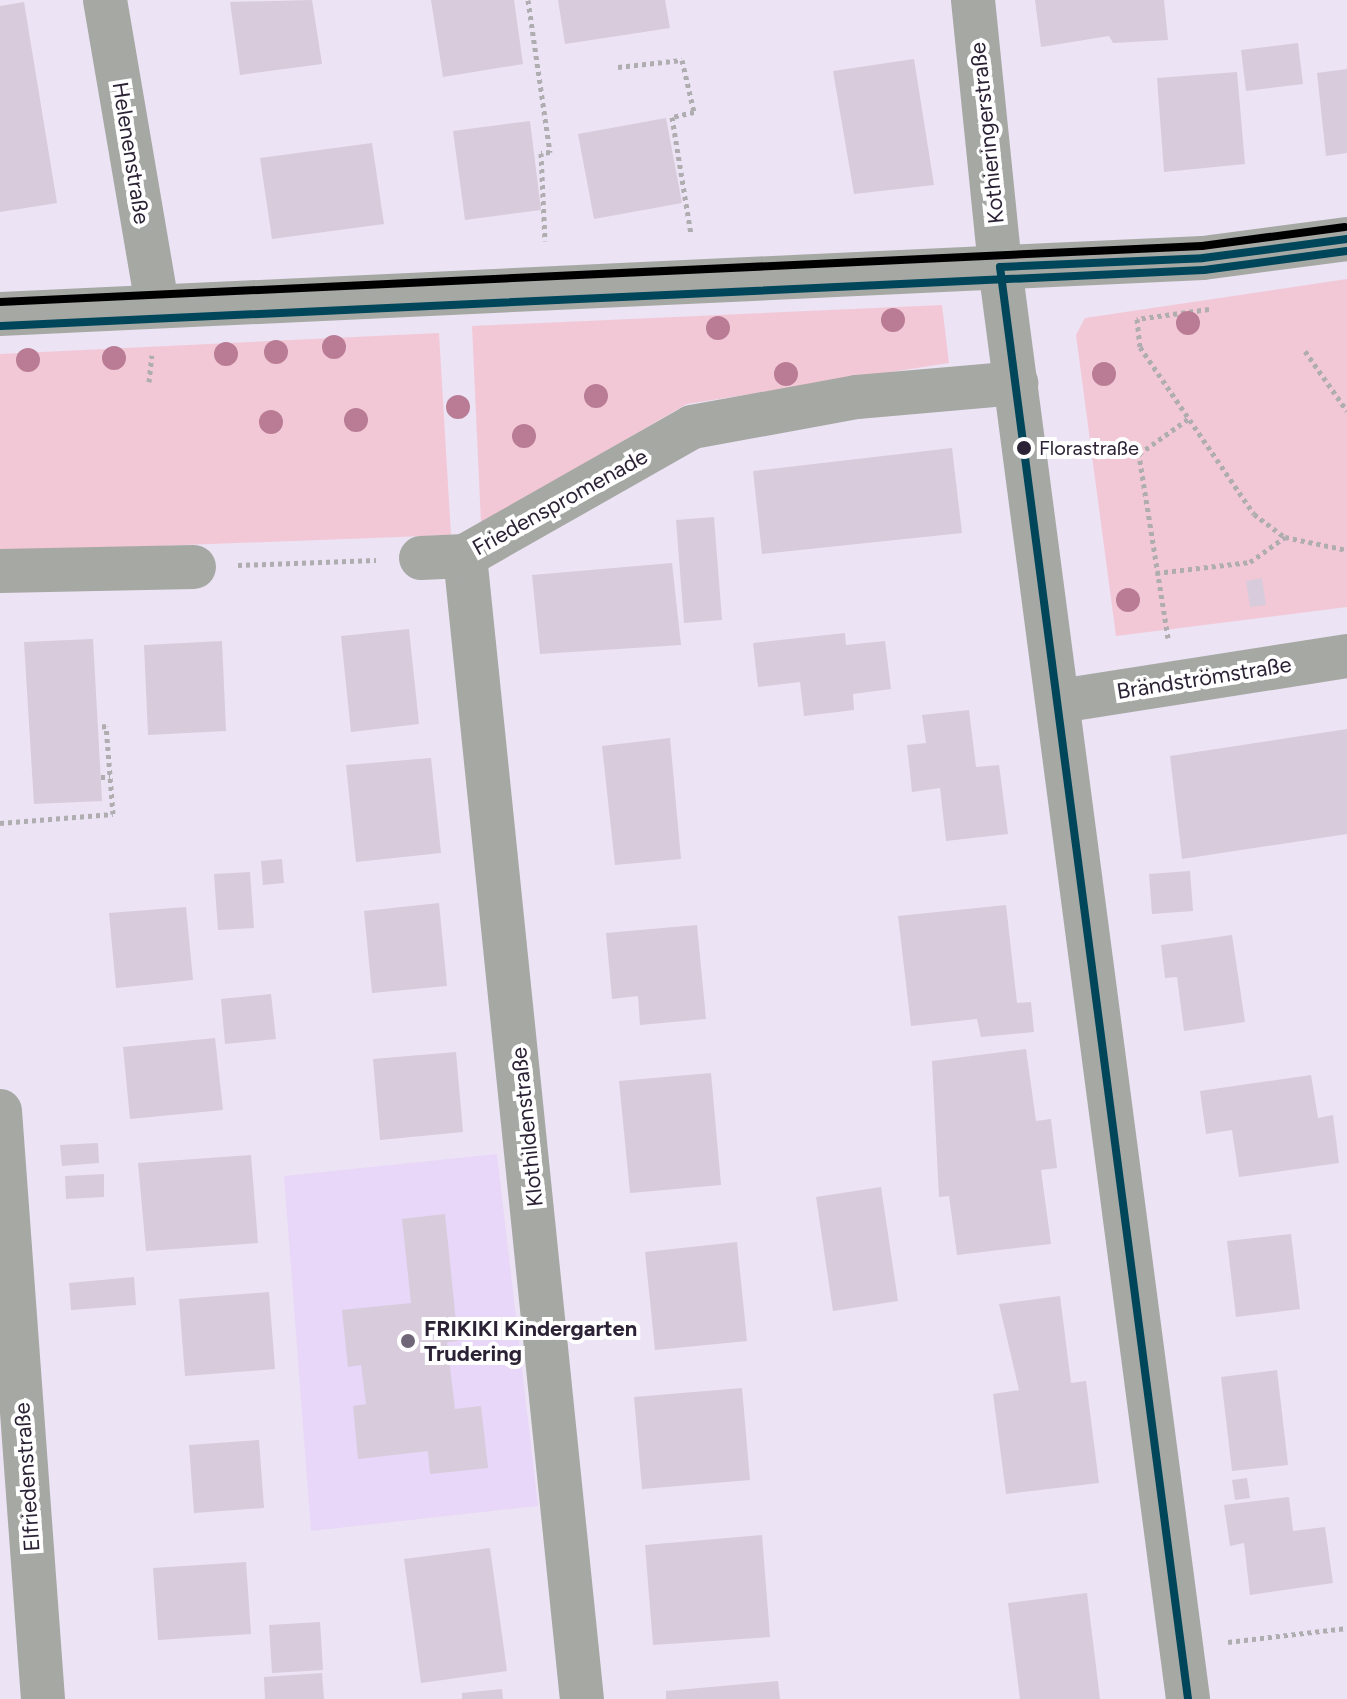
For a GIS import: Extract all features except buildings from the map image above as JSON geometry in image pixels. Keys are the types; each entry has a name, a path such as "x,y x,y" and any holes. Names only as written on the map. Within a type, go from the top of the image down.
{"street":[{"name":"Helenenstraße","path":"105,0 157,305"},
{"name":"Kothieringerstraße","path":"973,0 1000,267"},
{"path":"0,314 1203,258 1347,239"},
{"path":"1000,267 1060,701 1188,1699"},
{"name":"Friedenspromenade","path":"421,558 465,556 692,427 857,397 1016,383"},
{"name":"Klothildenstraße","path":"465,556 582,1699"},
{"path":"0,571 194,567"},
{"name":"Brändströmstraße","path":"1060,701 1347,656"},
{"name":"Elfriedenstraße","path":"0,1111 43,1699"}],"path":[{"path":"528,0 550,152 541,153 546,253"},
{"path":"618,67 682,60 694,112 672,117 692,244"},
{"path":"1209,309 1137,319 1140,347 1254,514 1285,537 1347,550"},
{"path":"1305,351 1347,411"},
{"path":"1177,682 1156,573 1139,454 1188,419"},
{"path":"1156,573 1250,562 1285,537"},
{"path":"194,567 421,558"},
{"path":"0,823 113,814 106,726 98,727"},
{"path":"101,777 110,777"},
{"path":"1179,1647 1347,1628"}],"shaded area":[{"path":"1347,279 1347,607 1116,636 1076,335 1085,318"},
{"path":"942,305 949,363 687,404 481,523 472,326"},
{"path":"439,333 451,535 0,552 0,354"},
{"name":"FRIKIKI Kindergarten Trudering","path":"497,1154 538,1506 311,1531 284,1176"}],"transit line":[{"path":"0,302 1202,246 1345,227"},
{"path":"1000,267 1203,258 1347,239"},
{"path":"1,326 1204,270 1347,251"},
{"path":"1000,267 1188,1699"}],"place":[{"name":"Florastraße","path":"1024,448"},
{"name":"FRIKIKI Kindergarten Trudering","path":"408,1341"}]}
